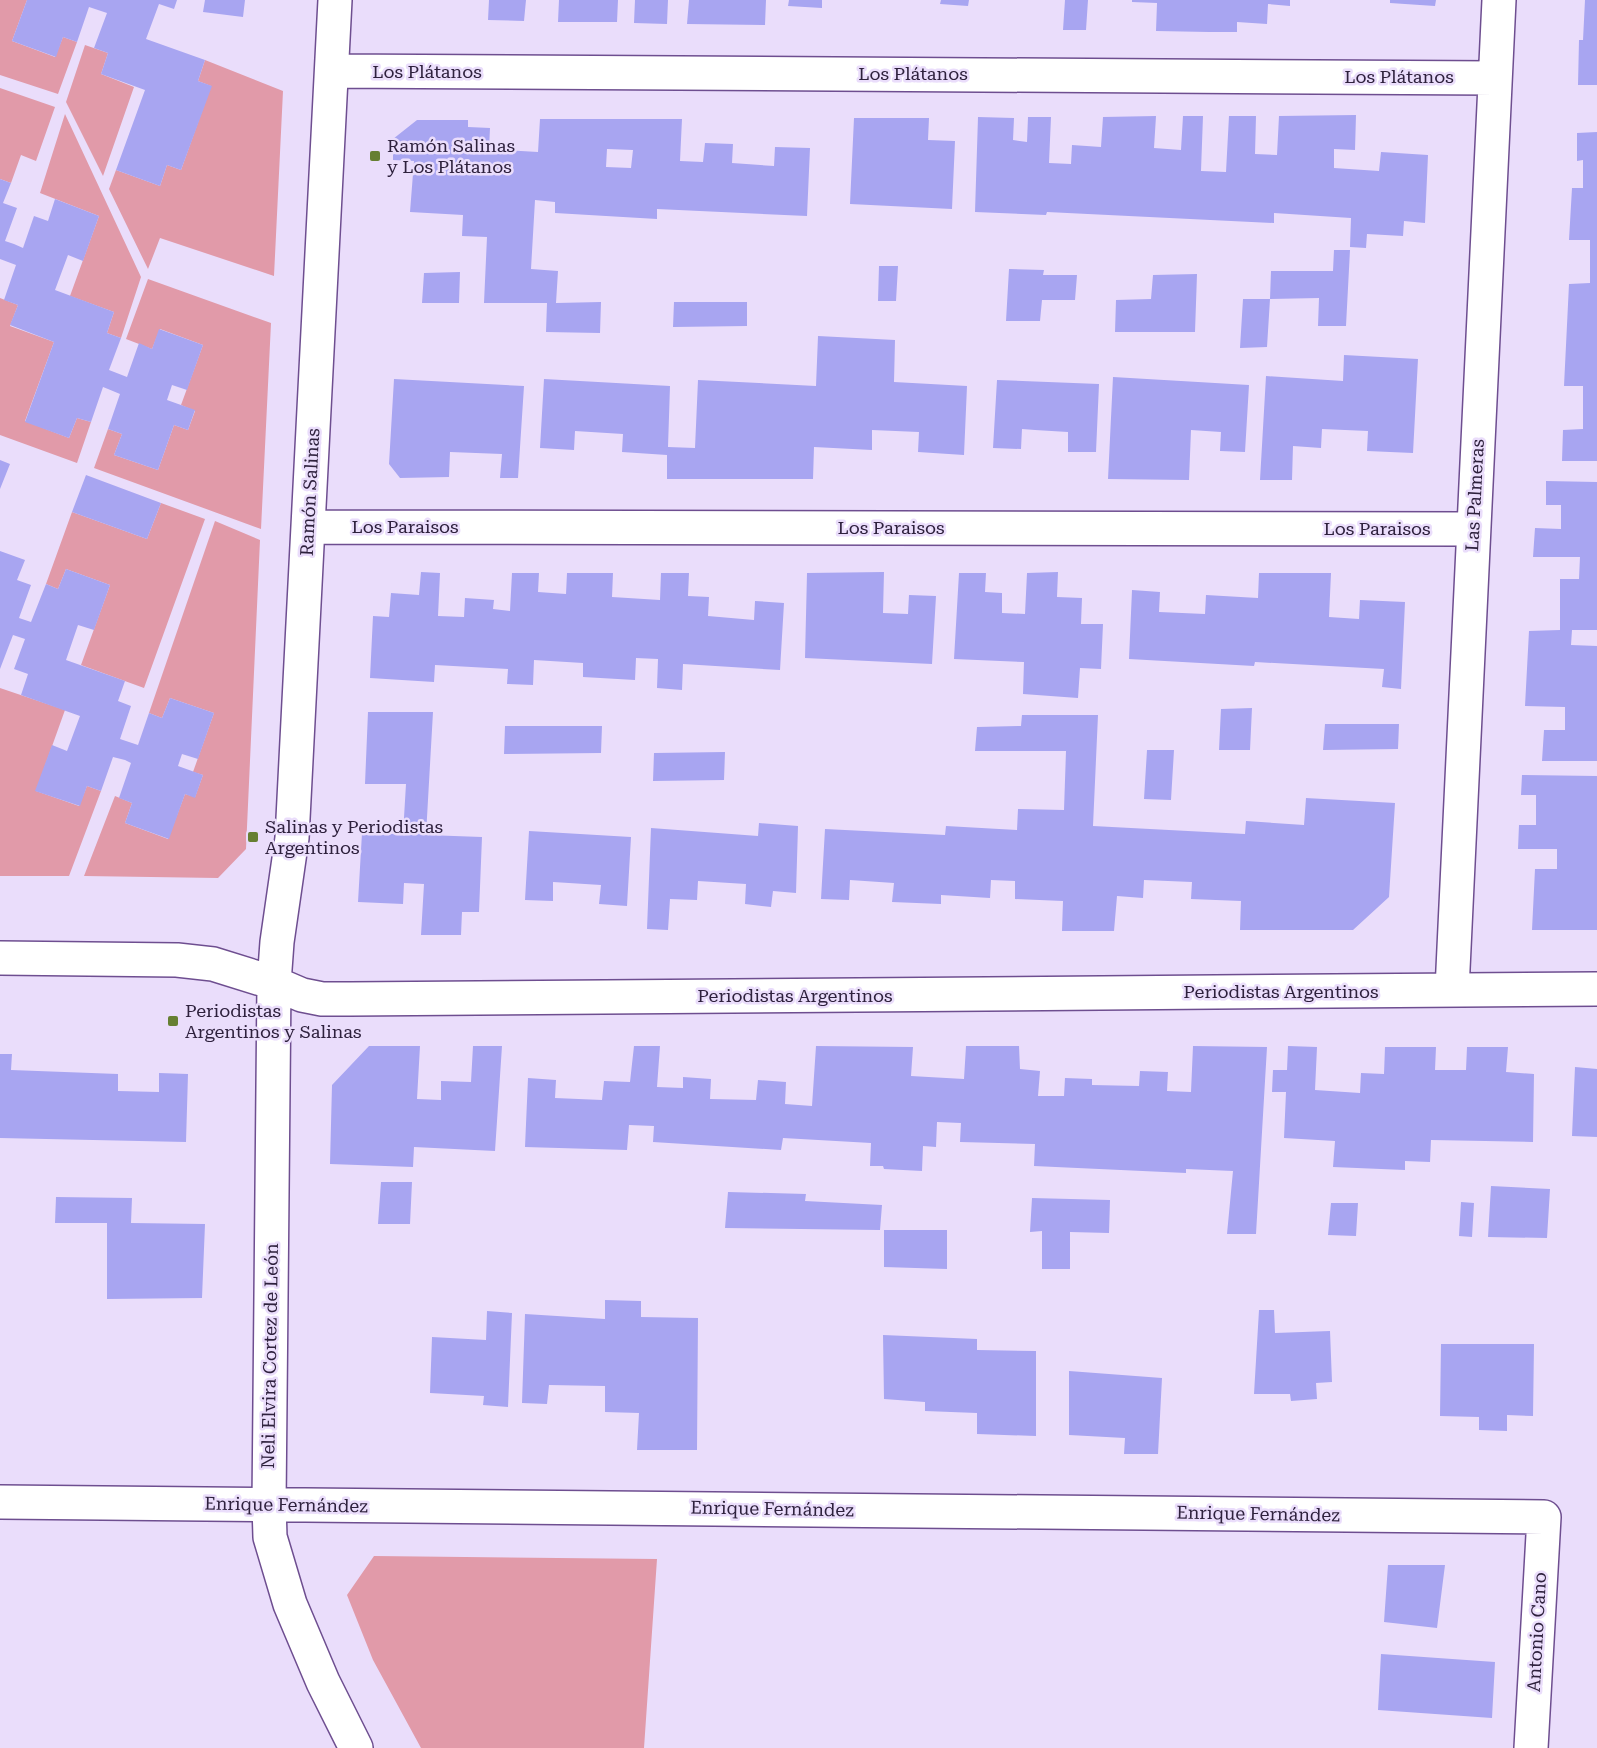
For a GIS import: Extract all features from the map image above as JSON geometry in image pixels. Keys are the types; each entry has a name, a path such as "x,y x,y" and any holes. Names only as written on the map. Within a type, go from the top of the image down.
{"street":[{"name":"Ramón Salinas","path":"274,983 292,838 335,0"},
{"name":"Las Palmeras","path":"1452,990 1499,0"},
{"name":"Los Plátanos","path":"332,71 1495,78"},
{"name":"Los Paraisos","path":"308,527 1473,529"},
{"name":"Periodistas Argentinos","path":"0,957 177,960 213,964 274,983 302,995 322,999 1597,989"},
{"name":"Neli Elvira Cortez de León","path":"274,983 270,1537 290,1604 323,1682 356,1748"},
{"name":"Enrique Fernández","path":"0,1502 1544,1517"},
{"name":"Antonio Cano","path":"1531,1748 1544,1517"}],"shaded area":[{"path":"0,0 27,0 12,41 55,57 63,37 77,42 58,94 0,75"},
{"path":"85,45 108,53 101,74 134,87 103,176 66,102"},
{"path":"205,60 283,91 274,276 160,238 148,269 109,189 116,170 160,186 167,165 181,170 211,86 198,81"},
{"path":"0,88 55,107 36,161 21,155 11,183 0,179"},
{"path":"65,114 141,277 121,338 107,333 114,312 70,296 99,216 40,193"},
{"path":"148,279 271,323 261,529 94,468 108,429 122,434 114,455 158,470 174,425 188,430 195,411 181,405 203,345 160,329 152,349 126,339"},
{"path":"0,298 18,305 10,326 54,342 25,421 69,438 77,418 91,422 77,463 0,435"},
{"path":"161,503 205,519 144,688 81,665 110,585 66,569 58,589 46,584 72,512 147,539"},
{"path":"215,521 260,540 246,849 218,878 84,876 115,796 132,803 125,823 168,839 185,794 195,797 203,775 193,772 214,713 170,698 162,718 149,713"},
{"path":"0,688 65,710 36,791 79,806 87,786 101,791 69,876 0,876"},
{"path":"374,1556 657,1559 644,1748 421,1748 373,1660 347,1595"}],"building":[{"path":"27,0 177,0 174,9 159,4 146,39 205,60 198,81 212,86 181,170 167,165 160,186 116,170 145,90 101,74 108,53 94,48 107,13 89,7 77,42 63,37 56,57 12,41"},
{"path":"205,0 245,0 243,17 203,12"},
{"path":"489,0 526,0 524,21 488,20"},
{"path":"559,0 618,0 617,22 558,22"},
{"path":"635,0 668,0 667,24 634,23"},
{"path":"689,0 766,0 765,25 687,24"},
{"path":"789,0 822,0 822,8 788,6"},
{"path":"941,0 969,0 968,6 940,4"},
{"path":"1065,0 1088,0 1086,30 1063,30"},
{"path":"1132,0 1290,0 1290,6 1268,4 1267,24 1237,22 1237,32 1156,31 1157,3 1132,2"},
{"path":"1390,0 1436,0 1435,6 1390,3"},
{"path":"1585,0 1597,0 1597,85 1578,85 1579,40 1583,40"},
{"path":"1356,115 1355,150 1334,149 1334,168 1379,171 1381,152 1428,155 1425,223 1404,221 1403,236 1367,234 1366,248 1350,247 1351,218 1274,213 1274,223 1047,212 1046,215 975,212 978,117 1014,118 1013,140 1027,142 1028,117 1051,117 1049,163 1071,164 1072,145 1101,147 1103,117 1156,116 1154,148 1181,150 1183,116 1203,116 1201,171 1226,172 1229,116 1256,116 1255,154 1277,155 1279,116"},
{"path":"854,118 929,118 928,140 955,141 952,209 850,204"},
{"path":"540,119 682,119 680,161 703,162 705,143 733,144 732,163 774,166 775,147 810,148 807,216 657,209 657,219 555,213 555,202 535,200 531,269 558,271 556,303 601,302 600,333 546,332 547,303 484,303 487,237 462,236 463,215 410,212 414,161 393,160 393,139 417,120 468,120 468,127 490,128 489,149 538,152","holes":["607,149 633,150 631,168 606,167"]},
{"path":"1597,132 1597,461 1562,461 1563,430 1583,429 1583,386 1564,386 1569,284 1590,283 1590,240 1569,240 1572,188 1583,188 1583,160 1577,161 1577,133"},
{"path":"0,179 11,183 3,203 17,208 5,241 23,248 34,216 48,221 55,199 99,216 83,261 68,255 55,290 114,312 107,333 121,338 109,370 127,377 139,343 152,349 159,329 203,345 187,390 172,385 167,400 195,410 188,430 174,425 158,470 114,455 122,434 108,429 120,394 103,387 91,422 77,418 69,438 25,422 54,342 10,325 18,305 4,300 16,265 0,259"},
{"path":"1334,250 1350,250 1346,326 1318,326 1319,298 1270,299 1271,271 1333,271"},
{"path":"879,266 898,266 896,301 878,301"},
{"path":"1009,269 1044,270 1043,275 1077,275 1075,300 1042,300 1040,321 1006,321"},
{"path":"460,272 459,303 422,303 424,273"},
{"path":"1197,274 1195,332 1115,332 1116,300 1151,299 1153,275"},
{"path":"1243,299 1270,299 1267,347 1240,348"},
{"path":"674,302 747,302 747,326 673,327"},
{"path":"818,336 895,340 894,382 967,386 964,455 918,452 919,432 872,430 872,450 814,447 813,479 667,479 667,455 622,452 623,434 575,431 574,450 540,448 544,379 670,386 668,447 695,448 698,380 816,386"},
{"path":"1344,355 1418,359 1413,453 1367,451 1368,431 1322,429 1321,448 1293,446 1292,480 1260,480 1266,376 1343,381"},
{"path":"1113,377 1249,385 1245,452 1220,451 1221,432 1191,430 1189,480 1108,479"},
{"path":"394,379 524,386 518,478 500,478 502,454 450,452 449,477 400,478 389,464"},
{"path":"997,380 1099,384 1096,452 1068,452 1068,432 1022,429 1021,449 993,448"},
{"path":"0,460 10,464 0,489"},
{"path":"86,475 161,503 147,539 72,512"},
{"path":"1546,481 1597,482 1597,630 1572,630 1571,645 1597,646 1597,761 1542,761 1544,730 1565,730 1565,707 1525,706 1529,631 1560,630 1560,579 1579,579 1580,557 1533,557 1535,528 1561,529 1561,505 1546,505"},
{"path":"0,551 25,560 17,580 31,585 19,618 31,622 46,584 58,589 66,569 110,585 94,630 78,625 66,660 125,681 118,701 131,706 120,739 138,745 149,713 162,718 170,698 214,713 198,759 182,754 178,766 203,775 195,798 185,794 169,839 125,823 132,803 119,798 131,763 125,760 113,757 101,791 87,786 80,806 35,791 52,745 67,751 80,716 21,695 28,674 14,669 25,639 13,635 0,669"},
{"path":"421,572 440,573 438,616 464,617 465,598 494,600 493,609 510,611 512,573 539,573 538,592 566,594 567,573 613,573 612,597 660,600 661,573 689,573 688,596 709,597 708,616 754,620 755,601 784,603 780,670 683,664 682,690 657,688 658,659 636,658 635,680 583,677 583,663 534,660 533,685 507,684 508,669 435,665 434,682 370,678 373,616 389,617 391,593 419,595"},
{"path":"884,572 883,613 908,614 909,595 936,596 932,664 805,658 807,573"},
{"path":"1058,572 1057,597 1082,598 1081,624 1103,624 1101,669 1080,668 1078,698 1023,694 1024,662 954,659 959,573 986,573 985,592 1002,593 1002,613 1025,614 1027,573"},
{"path":"1259,573 1331,573 1329,617 1359,619 1360,600 1405,602 1401,689 1382,687 1384,669 1255,662 1254,666 1129,659 1132,590 1160,592 1159,612 1205,614 1206,595 1258,598"},
{"path":"1252,708 1250,750 1219,750 1221,709"},
{"path":"368,712 433,712 426,835 482,837 479,912 462,912 461,935 421,935 424,884 404,883 403,904 358,902 362,833 403,834 406,784 365,784"},
{"path":"1022,715 1098,715 1093,826 1245,834 1246,821 1304,825 1306,798 1395,803 1389,897 1353,930 1240,930 1241,901 1191,899 1192,882 1144,880 1143,898 1117,896 1114,931 1062,931 1063,901 1015,899 1015,881 991,880 990,898 941,895 941,904 892,902 894,883 850,880 849,900 821,899 825,829 945,835 946,826 1017,830 1018,809 1064,810 1066,751 975,751 977,727 1021,726"},
{"path":"1325,724 1399,724 1398,749 1323,750"},
{"path":"505,726 602,726 601,753 504,754"},
{"path":"1147,750 1174,750 1171,800 1144,799"},
{"path":"725,752 724,780 653,781 654,753"},
{"path":"1522,775 1597,776 1597,930 1532,930 1535,869 1557,869 1557,849 1518,849 1519,825 1536,825 1536,795 1521,795"},
{"path":"759,823 798,826 796,893 773,891 771,907 745,904 746,884 698,881 697,900 670,899 668,930 647,929 651,828 758,836"},
{"path":"529,831 631,837 627,906 599,904 601,885 553,882 553,901 525,900"},
{"path":"369,1046 420,1046 417,1099 441,1100 441,1081 471,1082 473,1046 502,1046 495,1151 414,1147 413,1167 330,1164 332,1085"},
{"path":"634,1046 660,1046 657,1087 683,1088 683,1077 711,1079 710,1099 756,1100 758,1080 786,1082 785,1104 812,1106 816,1046 913,1047 911,1076 964,1079 966,1046 1019,1046 1020,1069 1040,1071 1038,1096 1064,1096 1065,1078 1092,1079 1092,1085 1139,1086 1140,1071 1168,1072 1167,1091 1191,1092 1193,1046 1267,1047 1256,1234 1227,1234 1233,1171 1186,1169 1186,1173 1034,1166 1035,1144 960,1142 961,1123 937,1122 936,1147 923,1146 922,1171 870,1166 871,1143 783,1138 781,1150 653,1142 654,1126 629,1125 627,1150 525,1147 528,1078 556,1080 555,1098 602,1100 604,1081 630,1082"},
{"path":"1288,1046 1317,1047 1315,1090 1360,1093 1361,1073 1384,1074 1385,1047 1436,1047 1435,1070 1466,1070 1467,1047 1508,1047 1506,1072 1534,1074 1533,1142 1431,1140 1430,1162 1405,1161 1405,1170 1333,1167 1335,1141 1284,1138 1286,1092 1272,1092 1273,1070 1287,1070"},
{"path":"0,1054 12,1054 11,1070 118,1074 118,1091 159,1092 159,1073 188,1074 186,1142 0,1138"},
{"path":"1575,1067 1597,1069 1597,1137 1572,1136"},
{"path":"381,1182 412,1182 410,1224 378,1224"},
{"path":"1491,1186 1550,1189 1547,1238 1488,1237"},
{"path":"728,1192 806,1194 805,1201 882,1205 880,1230 725,1228"},
{"path":"56,1197 132,1198 131,1223 205,1224 202,1298 107,1299 107,1223 55,1223"},
{"path":"1032,1198 1110,1200 1109,1233 1070,1232 1070,1269 1042,1269 1042,1231 1030,1232"},
{"path":"1461,1202 1474,1203 1472,1237 1459,1236"},
{"path":"1331,1203 1358,1203 1356,1236 1328,1235"},
{"path":"884,1230 947,1230 947,1269 884,1267"},
{"path":"605,1300 641,1301 641,1317 698,1318 697,1450 637,1450 639,1413 605,1412 605,1386 549,1385 547,1404 522,1403 525,1314 605,1319"},
{"path":"1259,1310 1274,1310 1275,1333 1330,1331 1332,1382 1316,1383 1317,1399 1291,1401 1290,1394 1254,1394"},
{"path":"487,1311 512,1313 508,1407 483,1405 484,1396 430,1393 432,1337 486,1340"},
{"path":"883,1335 977,1339 977,1350 1036,1351 1036,1436 977,1434 977,1413 925,1411 925,1402 884,1399"},
{"path":"1441,1344 1534,1344 1533,1416 1507,1415 1507,1431 1479,1430 1479,1417 1440,1416"},
{"path":"1069,1371 1162,1378 1158,1454 1124,1454 1125,1438 1069,1435"},
{"path":"1388,1565 1445,1565 1437,1628 1384,1622"},
{"path":"1381,1654 1495,1662 1492,1718 1378,1710"}],"place":[{"name":"Ramón Salinas y Los Plátanos","path":"375,156"},
{"name":"Salinas y Periodistas Argentinos","path":"253,837"},
{"name":"Periodistas Argentinos y Salinas","path":"173,1021"}]}
